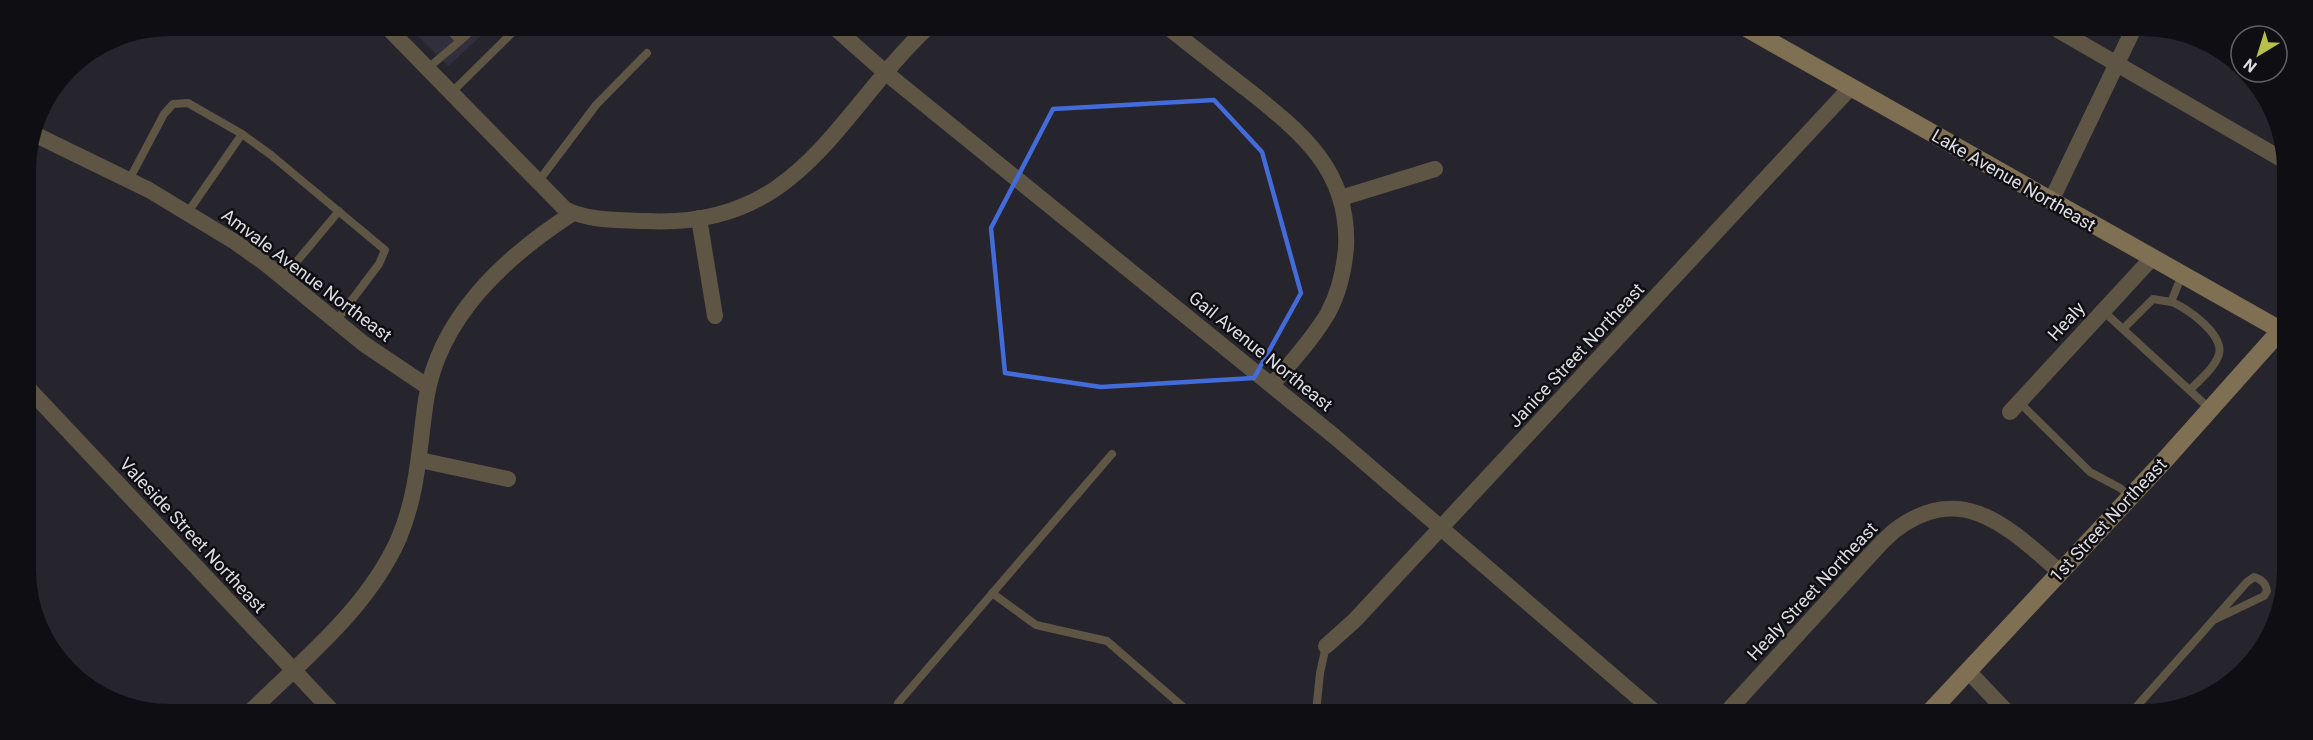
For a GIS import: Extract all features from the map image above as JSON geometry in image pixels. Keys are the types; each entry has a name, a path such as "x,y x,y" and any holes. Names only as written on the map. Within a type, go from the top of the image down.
{"street":[{"path":"396,36 565,209 573,213 612,219 656,222 699,218 741,207 785,183 828,143 920,36"},
{"name":"Gail Avenue Northeast","path":"844,36 886,73 1272,385 1646,704"},
{"path":"1179,36 1299,132 1324,162 1341,198 1346,222 1345,261 1335,298 1317,330 1272,385"},
{"name":"Lake Avenue Northeast","path":"1760,36 2182,275 2277,326"},
{"path":"2068,36 2276,156"},
{"path":"2051,201 2130,36"},
{"name":"Janice Street Northeast","path":"1326,646 1355,620 1442,528 1851,87"},
{"name":"Amvale Avenue Northeast","path":"41,137 129,180 188,212 235,242 364,344 428,387"},
{"path":"1341,198 1435,169"},
{"path":"258,704 348,615 385,564 409,510 420,460 428,387 438,355 447,336 471,301 516,255 544,232 573,213"},
{"path":"699,218 715,315"},
{"name":"Healy","path":"2015,407 2152,258"},
{"name":"1st Street Northeast","path":"1937,704 2277,336"},
{"name":"Valeside Street Northeast","path":"36,397 325,704"},
{"path":"420,460 508,479"},
{"name":"Healy Street Northeast","path":"1734,704 1870,554 1895,531 1916,519 1951,508 1974,511 1999,522 2060,572"},
{"path":"1968,671 1999,704"}],"lane":[{"path":"455,36 460,41"},
{"path":"428,68 465,36"},
{"path":"452,92 509,36"},
{"path":"538,182 596,105 647,53"},
{"path":"129,180 164,114 173,104 188,103 242,134 385,250 379,264 336,321"},
{"path":"188,212 242,134"},
{"path":"283,278 339,211"},
{"path":"2171,302 2182,275"},
{"path":"2123,330 2153,299 2171,302 2188,309 2218,340 2220,353 2190,390"},
{"path":"2102,310 2210,409"},
{"path":"2015,407 2090,472 2131,496"},
{"path":"898,703 1112,454"},
{"path":"2139,704 2247,582 2254,577 2260,579 2267,591 2264,596 2216,619"},
{"path":"992,593 1036,625 1107,641 1180,704"},
{"path":"1317,704 1326,646"}],"highlighted area":[{"path":"1214,100 1262,152 1301,293 1254,378 1101,387 1005,373 991,228 1053,109"}],"shaded area":[{"path":"418,36 481,36 448,66"}]}
